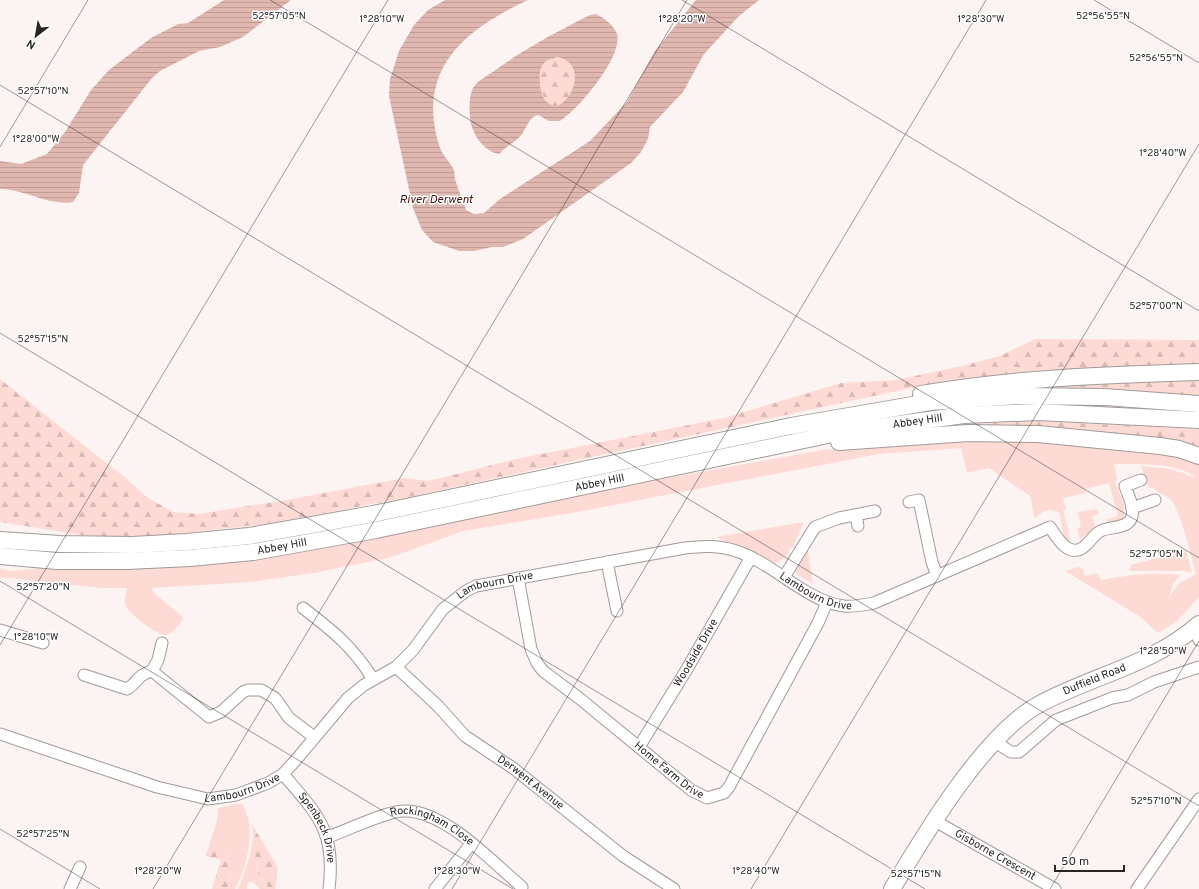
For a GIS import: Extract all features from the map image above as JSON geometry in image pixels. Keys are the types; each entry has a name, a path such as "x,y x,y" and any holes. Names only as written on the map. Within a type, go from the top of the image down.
{"highway":[{"path":"791,426 894,399 972,385 1063,378 1199,372"},
{"name":"Abbey Hill","path":"0,540 60,544 132,545 249,536 373,514 791,426 930,402 1018,396 1105,397 1199,404"},
{"name":"Abbey Hill","path":"0,556 57,561 127,561 190,558 254,552 376,530 878,426 964,415 1038,412 1109,414 1199,420"},
{"path":"782,446 968,433 1038,434 1160,446 1180,449 1199,456"},
{"name":"Duffield Road","path":"892,889 935,820 980,759 1023,715 1037,705 1079,685 1152,655 1197,631"}],"street":[{"path":"1141,480 1125,486 1132,508 1155,500"},
{"path":"909,502 919,500 932,562 937,576"},
{"name":"Lambourn Drive","path":"0,734 150,785 208,799 222,798 250,791 268,783 282,774 295,761 348,698 373,679 396,667 413,650 437,616 458,596 476,586 698,546 724,548 736,551 751,557 827,602 844,606 860,606 874,603 1050,527 1060,543 1068,549 1077,550 1085,546 1098,532 1129,523 1133,516 1132,508"},
{"path":"784,577 815,527 839,518 857,521 875,511"},
{"name":"Woodside Drive","path":"639,747 688,669 751,557"},
{"path":"607,562 617,611"},
{"name":"Home Farm Drive","path":"518,578 531,649 537,663 550,677 579,698 699,795 707,798 724,793 730,787 818,623 827,602"},
{"path":"304,608 336,633 351,648 373,679"},
{"path":"0,630 43,643"},
{"path":"84,674 127,689 132,686 140,675 152,671 158,660 162,643"},
{"name":"Derwent Avenue","path":"396,667 434,702 465,736 513,768 623,856 674,889"},
{"name":"Duffield Road","path":"995,742 1011,752 1020,752 1056,720 1112,698 1128,695 1154,682 1199,667"},
{"path":"152,671 209,717 221,712 236,696 248,690 261,690 275,698 289,718 314,738"},
{"name":"Spenbeck Drive","path":"282,774 316,813 328,837 332,865 329,889"},
{"path":"1137,889 1199,799"},
{"name":"Rockingham Close","path":"328,837 402,811 427,815 445,825 471,844 522,887"},
{"name":"Gisborne Crescent","path":"935,820 1055,889"},
{"path":"435,889 471,844"},
{"path":"70,889 80,866"}],"green space":[{"path":"557,57 566,60 572,65 575,72 575,80 573,89 569,96 563,103 555,107 547,102 543,96 540,85 540,70 544,63"},
{"path":"1035,339 1199,340 1199,364 1033,371 943,381 399,499 266,524 167,535 94,537 0,522 0,379 128,480 145,496 173,512 199,514 292,499 404,478 429,481 521,458 724,418 841,383 896,380 962,366 1000,356"},
{"path":"1199,380 1199,396 1152,392 1023,390 1075,383"},
{"path":"1035,421 1199,429 1199,449 948,430 950,425"},
{"path":"1040,438 1163,451 1199,461 1199,597 1176,622 1158,633 1139,616 1065,571 1078,567 1083,569 1085,576 1097,573 1101,580 1140,574 1180,575 1173,584 1169,598 1178,584 1196,574 1182,523 1174,505 1169,498 1157,492 1153,487 1149,488 1141,466 1170,469 1195,478 1189,473 1180,469 1157,465 1114,464 1117,480 1115,482 1124,505 1124,518 1111,524 1106,520 1118,516 1109,483 1085,489 1086,493 1063,498 1066,509 1063,510 1070,542 1063,534 1059,513 1049,510 1040,514 1035,519 1030,496 989,468 967,473 961,448 879,454 572,513 463,531 392,557 314,573 251,582 151,588 155,594 184,618 174,630 166,635 150,628 128,610 125,602 127,588 102,588 0,577 0,569 13,571 58,566 109,568 662,479 822,450 910,441"},
{"path":"1097,509 1099,514 1092,516 1095,526 1080,540 1077,528 1081,527 1078,512"},
{"path":"804,522 789,551 781,560 775,563 716,537"},
{"path":"807,545 813,584 796,574 794,567"},
{"path":"1186,550 1192,573 1184,571 1130,571 1131,565"},
{"path":"241,803 249,822 249,846 247,858 235,889 227,889 233,871 229,854 209,846 217,821 218,808"},
{"path":"252,824 278,868 275,889 269,889 258,874 257,863 250,856 253,836"},
{"path":"209,846 219,848 236,860 227,889 212,889 221,860 205,856"},
{"path":"250,856 257,863 257,872 269,889 260,889 253,882 249,882 247,889 238,889"}],"water":[{"path":"224,0 291,0 243,37 220,47 199,51 160,71 152,78 83,165 79,193 73,202 54,202 18,192 0,189 0,161 21,164 47,154 65,132 91,90 109,70 151,38 178,24 188,23"},
{"name":"River Derwent","path":"445,0 528,0 509,9 474,32 459,46 447,61 438,79 434,99 434,122 439,145 454,170 456,183 466,210 474,214 484,213 500,199 590,141 627,102 655,51 696,0 759,0 739,16 704,54 683,92 650,127 648,139 641,152 631,163 523,239 503,247 492,247 474,251 459,251 433,242 422,230 413,208 389,96 390,79 399,51 414,25 428,10"},
{"path":"596,14 614,28 617,34 617,44 606,69 588,95 560,121 549,121 538,115 535,116 530,120 520,137 499,154 490,151 482,145 474,132 471,123 471,92 475,85 484,77 531,47 590,15","holes":["557,57 566,60 572,65 574,72 575,80 573,89 563,103 555,107 545,100 541,92 540,70 544,63 551,59"]}]}
